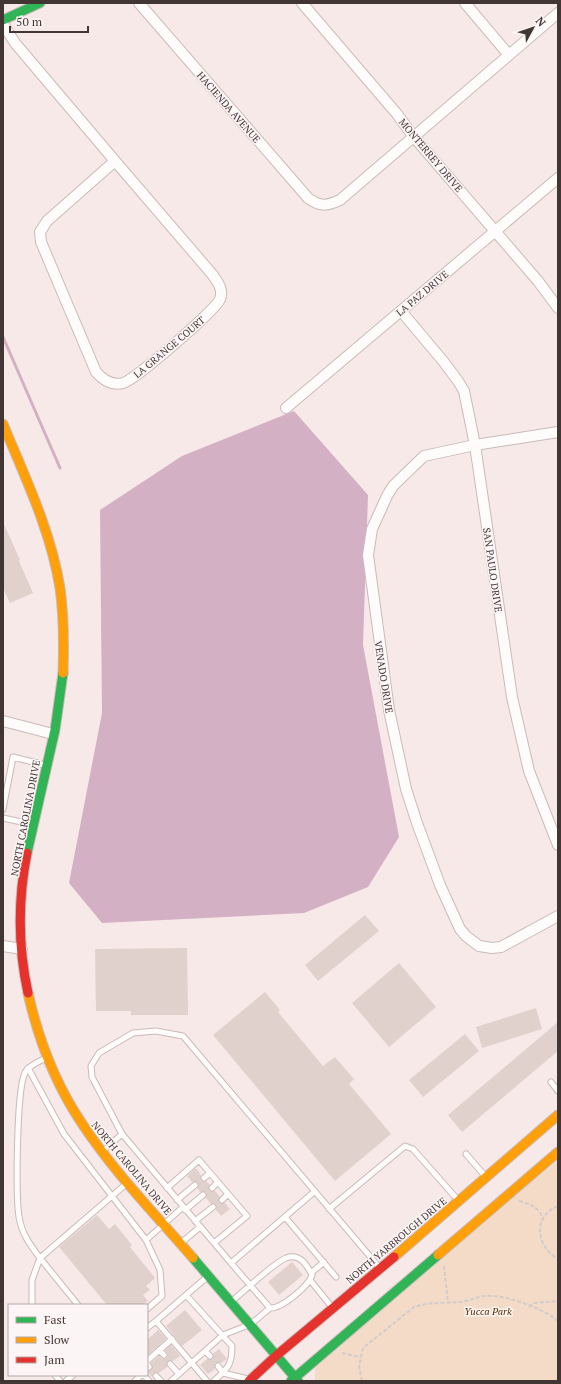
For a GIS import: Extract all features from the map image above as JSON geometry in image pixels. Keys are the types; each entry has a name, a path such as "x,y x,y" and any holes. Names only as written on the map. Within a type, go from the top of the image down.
{"main road":[{"path":"3,20 40,3"},
{"name":"NORTH CAROLINA DRIVE","path":"3,424 43,518 52,548 59,580 63,612 64,647 62,682 53,734 25,866 21,897 22,949 26,988 34,1021 47,1057 64,1095 102,1152 251,1324 277,1355 294,1380"},
{"name":"NORTH YARBROUGH DRIVE","path":"250,1380 277,1355 558,1115"},
{"path":"294,1380 558,1152"}],"street":[{"name":"HACIENDA AVENUE","path":"139,3 308,198 315,204 329,206 340,200 413,136"},
{"name":"MONTERREY DRIVE","path":"302,3 397,114 413,136 538,281 558,308"},
{"path":"465,3 510,55"},
{"path":"413,136 558,13"},
{"name":"LA GRANGE COURT","path":"3,24 15,43 212,274 221,291 221,297 218,304 205,318 132,379 116,384 106,381 96,372 41,242 40,232 47,221 115,162"},
{"name":"LA PAZ DRIVE","path":"286,408 558,178"},
{"name":"SAN PAULO DRIVE","path":"401,311 458,380 464,391 475,445 515,711 530,771 558,846"},
{"name":"VENADO DRIVE","path":"558,432 475,445 424,456 390,491 380,509 372,529 368,555 389,710 406,789 440,885 460,929 466,936 479,946 492,948 502,947 558,916"},
{"path":"3,721 53,734"},
{"path":"3,946 22,949"}],"lane":[{"path":"3,809 13,757 46,765"},
{"path":"3,818 34,825"},
{"path":"270,1308 230,1263 122,1134 92,1077 91,1066 99,1053 133,1033 156,1031 183,1036 329,1210 380,1268"},
{"path":"47,1057 28,1068 22,1078 18,1128 19,1217 24,1237 77,1304"},
{"path":"28,1068 64,1134 146,1240 160,1270 162,1296 148,1308"},
{"path":"551,1082 558,1091"},
{"path":"102,1152 122,1134"},
{"path":"329,1210 405,1146 414,1148 459,1201"},
{"path":"466,1154 486,1178"},
{"path":"167,1188 200,1160 247,1216 214,1243"},
{"path":"204,1178 210,1173"},
{"path":"33,1304 32,1280 40,1258 129,1182"},
{"path":"212,1188 218,1182"},
{"path":"177,1200 195,1185"},
{"path":"230,1263 314,1192"},
{"path":"222,1200 228,1194"},
{"path":"146,1240 164,1223 203,1195"},
{"path":"196,1221 213,1207"},
{"path":"285,1217 336,1277"},
{"path":"181,1243 200,1227"},
{"path":"231,1302 250,1285 286,1258 294,1257 302,1260 311,1273"},
{"path":"171,1381 223,1335 251,1324 270,1308 275,1309 296,1294 310,1280 311,1273 324,1262"},
{"path":"148,1327 209,1275"},
{"path":"310,1280 333,1308"},
{"path":"186,1295 232,1346 232,1361 223,1373 214,1381"},
{"path":"156,1321 207,1381"},
{"path":"148,1364 155,1352 172,1340"},
{"path":"205,1351 210,1356"},
{"path":"155,1352 164,1355"},
{"path":"170,1364 179,1374"},
{"path":"218,1366 223,1373 250,1380"},
{"path":"156,1376 162,1381"}],"path":[{"path":"504,1198 530,1204 542,1213 543,1220"},
{"path":"558,1206 547,1213 540,1226 543,1246 548,1253 558,1259"},
{"path":"442,1251 448,1303"},
{"path":"362,1381 359,1366 363,1348 368,1342 414,1307 424,1304 448,1303 494,1296 508,1299 529,1307 549,1315 558,1321"},
{"path":"529,1307 534,1303 558,1301"}],"green space":[{"name":"Yucca Park","path":"558,1160 558,1381 315,1381 315,1367"}],"shaded area":[{"path":"294,411 368,495 363,645 399,837 368,887 304,913 102,923 69,883 102,713 100,510 182,456"}],"building":[{"path":"3,522 33,593 10,603 3,588"},
{"path":"365,915 379,931 318,981 305,965"},
{"path":"187,948 188,1015 131,1015 131,1011 96,1011 95,949"},
{"path":"399,963 436,1007 389,1047 352,1003"},
{"path":"265,992 280,1010 278,1012 323,1066 335,1057 354,1079 349,1084 391,1134 335,1181 213,1035"},
{"path":"536,1008 542,1029 482,1048 476,1027"},
{"path":"558,1022 558,1051 462,1132 448,1115"},
{"path":"465,1034 479,1051 423,1097 409,1080"},
{"path":"196,1168 201,1175 201,1181 206,1181 210,1185 209,1191 215,1191 220,1197 219,1203 225,1203 230,1209 221,1216 216,1210 216,1204 211,1204 206,1198 206,1192 200,1192 197,1188 198,1182 192,1182 187,1176"},
{"path":"97,1215 109,1229 115,1224 132,1245 130,1247 155,1278 146,1286 150,1290 143,1295 148,1301 144,1304 106,1304 59,1247"},
{"path":"292,1262 303,1275 279,1295 268,1282"},
{"path":"185,1310 202,1330 182,1346 166,1326"},
{"path":"158,1330 166,1339 148,1355 148,1339"},
{"path":"171,1345 180,1356 173,1361 168,1361 167,1367 159,1373 153,1373 152,1377 148,1372 148,1371 152,1369 151,1363 159,1356 163,1359 167,1358 168,1354 165,1350"},
{"path":"219,1349 227,1359 221,1363 215,1363 215,1369 208,1374 200,1365 207,1359 213,1359 213,1354"}],"waterway":[{"path":"3,337 60,468"}],"traffic: fast":[{"path":"3,20 40,3"},
{"path":"27,853 55,730 63,673"},
{"path":"291,1381 438,1255"},
{"path":"193,1258 298,1381"}],"traffic: slow":[{"path":"3,424 44,525 56,567 62,609 64,641 63,673"},
{"path":"28,993 48,1060 63,1092 81,1122 120,1175 193,1258"},
{"path":"394,1257 558,1115"},
{"path":"438,1255 558,1152"}],"traffic: jam":[{"path":"27,853 22,888 20,923 22,958 28,993"},
{"path":"249,1381 277,1355 394,1257"}]}
